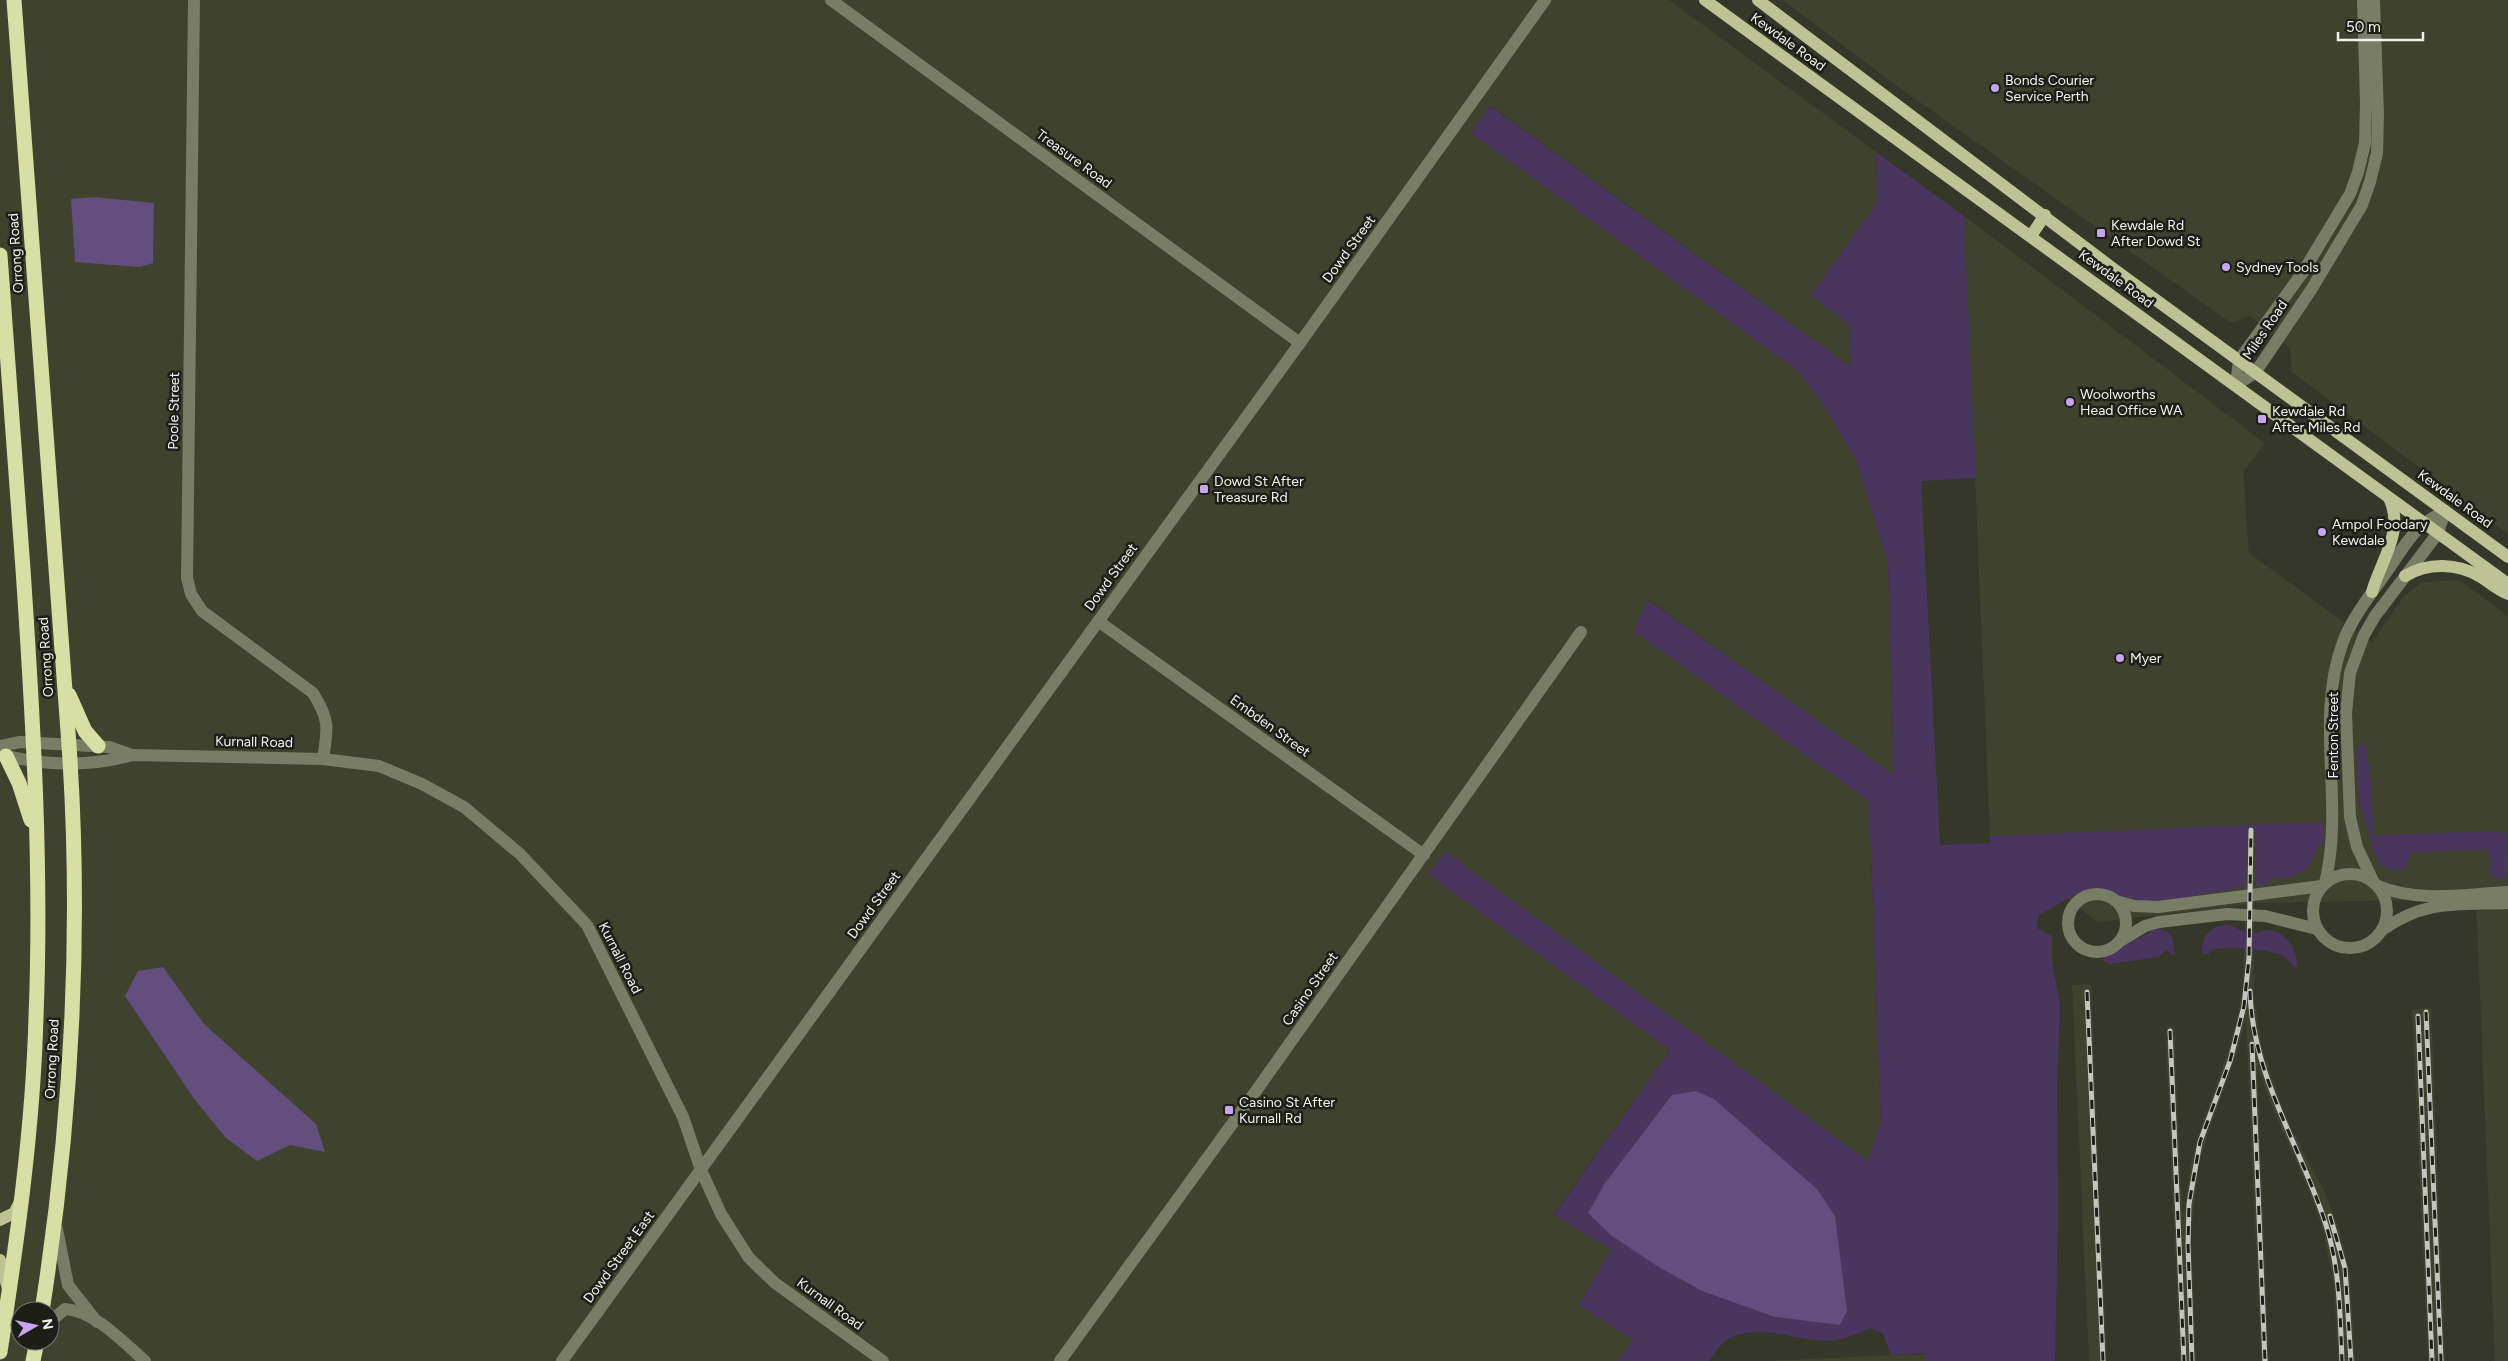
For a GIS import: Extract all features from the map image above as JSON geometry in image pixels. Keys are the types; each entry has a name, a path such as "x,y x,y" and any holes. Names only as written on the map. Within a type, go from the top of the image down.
{"highway":[{"name":"Orrong Road","path":"14,0 69,745 73,871 70,1035 54,1217 43,1301"},
{"name":"Orrong Road","path":"0,255 35,743 37,835 36,1018 30,1132 0,1352"},
{"path":"65,687 85,731 98,746"},
{"path":"2,752 19,783 37,835"}],"main road":[{"name":"Kewdale Road","path":"1705,0 2508,584"},
{"name":"Kewdale Road","path":"1758,0 2255,373 2508,557"},
{"path":"2031,236 2045,215"},
{"path":"2372,592 2394,532 2395,514 2389,497"},
{"path":"2405,576 2421,568 2453,567 2481,577 2508,594"},
{"path":"0,1220 14,1213 22,1198"},
{"path":"0,1260 9,1294"}],"street":[{"name":"Poole Street","path":"194,0 186,578 191,594 202,611 313,693 323,710 328,726 323,759"},
{"name":"Treasure Road","path":"831,0 1300,343"},
{"name":"Dowd Street","path":"701,1170 1300,343 1545,0"},
{"name":"Miles Road","path":"2236,385 2238,360 2308,264 2350,194 2358,172 2365,143 2366,113 2363,0"},
{"name":"Miles Road","path":"2236,385 2255,373 2362,205 2377,153 2378,114 2374,0"},
{"name":"Fenton Street","path":"2324,884 2331,861 2333,824 2329,736 2332,690 2343,642 2372,592 2424,523 2445,511"},
{"name":"Fenton Street","path":"2376,884 2358,847 2350,817 2346,696 2350,673 2364,635 2438,533 2445,511"},
{"name":"Embden Street","path":"1098,621 1424,855"},
{"name":"Casino Street","path":"1060,1361 1256,1091 1581,632"},
{"name":"Kurnall Road","path":"2,752 20,742 109,747 132,755 323,759 379,766 422,784 464,808 520,854 586,925 683,1117 701,1170 722,1214 749,1258 762,1273 883,1361"},
{"name":"Kurnall Road","path":"2,752 35,761 70,762 109,762 132,755"},
{"path":"2317,929 2265,916 2227,914 2159,922 2144,926 2103,952 2087,951 2074,941 2068,927 2071,910 2083,897 2100,894 2134,906 2158,907 2324,884 2344,874 2365,877 2397,894 2413,896 2508,892"},
{"path":"2324,884 2316,896 2312,907 2317,929 2328,942 2350,949 2368,943 2382,930 2408,913 2424,908 2508,902"},
{"path":"2376,884 2384,896 2387,907 2386,919 2382,930"},
{"path":"2116,901 2125,916 2124,933 2120,941"},
{"name":"Dowd Street East","path":"562,1361 701,1170"},
{"path":"54,1217 68,1285 97,1322"},
{"path":"60,1313 65,1309 81,1312 97,1322 144,1361"}],"shaded area":[{"path":"0,0 1669,0 1876,152 1878,202 1811,295 1849,324 1851,367 1491,106 1471,133 1798,371 1824,406 1856,459 1888,562 1894,776 1649,600 1635,631 1869,801 1881,1122 1868,1162 1446,852 1429,874 1670,1050 1554,1214 1612,1249 1579,1305 1633,1340 1618,1361 0,1361"},
{"path":"1783,0 2508,0 2508,534 2292,372 2290,348 2250,316 2231,323 1890,81"},
{"path":"1490,106 1851,367 1849,324 1811,295 1878,202 1876,152 1964,216 1976,478 1921,481 1940,845 1990,843 1990,836 2315,822 2324,825 2324,843 2317,846 2313,858 2306,868 2302,872 2290,877 2272,878 2269,884 2255,886 2256,829 2247,829 2246,886 2164,902 2138,901 2095,887 2078,893 2039,915 2037,928 2052,936 2052,962 2060,1004 2057,1085 2058,1214 2055,1361 1925,1361 1925,1353 1891,1355 1883,1334 1871,1328 1846,1338 1830,1341 1752,1332 1739,1335 1724,1342 1709,1361 1618,1361 1633,1340 1579,1305 1611,1249 1554,1215 1670,1050 1428,874 1446,852 1868,1161 1881,1122 1869,801 1634,631 1648,600 1894,775 1888,562 1856,460 1824,406 1798,371 1471,133"},
{"path":"94,197 154,203 153,263 139,267 75,262 71,199"},
{"path":"1964,216 2265,443 2243,473 2249,553 2372,643 2402,598 2422,582 2459,580 2508,616 2508,1361 2495,1361 2476,899 2254,903 2254,996 2262,1047 2285,1116 2326,1195 2341,1235 2350,1274 2355,1361 2338,1361 2334,1287 2323,1229 2309,1191 2270,1102 2257,1065 2269,1361 2261,1361 2246,1018 2236,1055 2207,1136 2198,1168 2191,1233 2196,1361 2180,1361 2166,1040 2168,1039 2167,1026 2174,1026 2183,1225 2190,1167 2199,1133 2228,1052 2237,1018 2243,987 2246,905 2097,922 1990,836"},
{"path":"2365,741 2371,782 2374,835 2499,831 2508,835 2507,877 2500,880 2491,875 2488,849 2411,853 2406,869 2388,869 2382,865 2374,852 2360,805 2357,750"},
{"path":"2229,925 2251,933 2266,930 2279,933 2293,948 2297,967 2295,970 2294,966 2283,956 2257,950 2225,948 2210,951 2209,954 2202,954 2203,942 2208,933 2217,927"},
{"path":"2158,928 2163,929 2172,937 2175,956 2166,950 2159,957 2110,964 2104,961 2104,957 2109,953"},
{"path":"163,967 204,1024 316,1124 325,1152 290,1145 257,1161 225,1137 195,1100 125,996 138,971"},
{"path":"2091,984 2107,1361 2089,1361 2072,985"},
{"path":"2431,1008 2445,1361 2428,1361 2412,1009"},
{"path":"1696,1091 1714,1099 1817,1189 1835,1216 1847,1311 1840,1325 1775,1317 1702,1291 1657,1266 1612,1236 1588,1213 1605,1183 1672,1095"},
{"path":"1925,1354 1925,1361 1766,1361 1891,1355"}],"railway":[{"path":"2192,1361 2188,1244 2189,1204 2200,1142 2230,1061 2244,1006 2249,958 2251,830"},
{"path":"2250,991 2253,1022 2268,1082 2316,1196 2331,1242 2337,1275 2342,1361"},
{"path":"2087,992 2103,1361"},
{"path":"2426,1012 2441,1361"},
{"path":"2418,1016 2432,1361"},
{"path":"2170,1031 2184,1361"},
{"path":"2252,1044 2265,1361"},
{"path":"2330,1216 2345,1268 2351,1361"}],"place":[{"name":"Bonds Courier Service Perth","path":"1995,88"},
{"name":"Kewdale Rd After Dowd St","path":"2101,233"},
{"name":"Sydney Tools","path":"2226,267"},
{"name":"Woolworths Head Office WA","path":"2070,402"},
{"name":"Kewdale Rd After Miles Rd","path":"2262,419"},
{"name":"Dowd St After Treasure Rd","path":"1204,489"},
{"name":"Ampol Foodary Kewdale","path":"2322,532"},
{"name":"Myer","path":"2120,658"},
{"name":"Casino St After Kurnall Rd","path":"1229,1110"}]}
